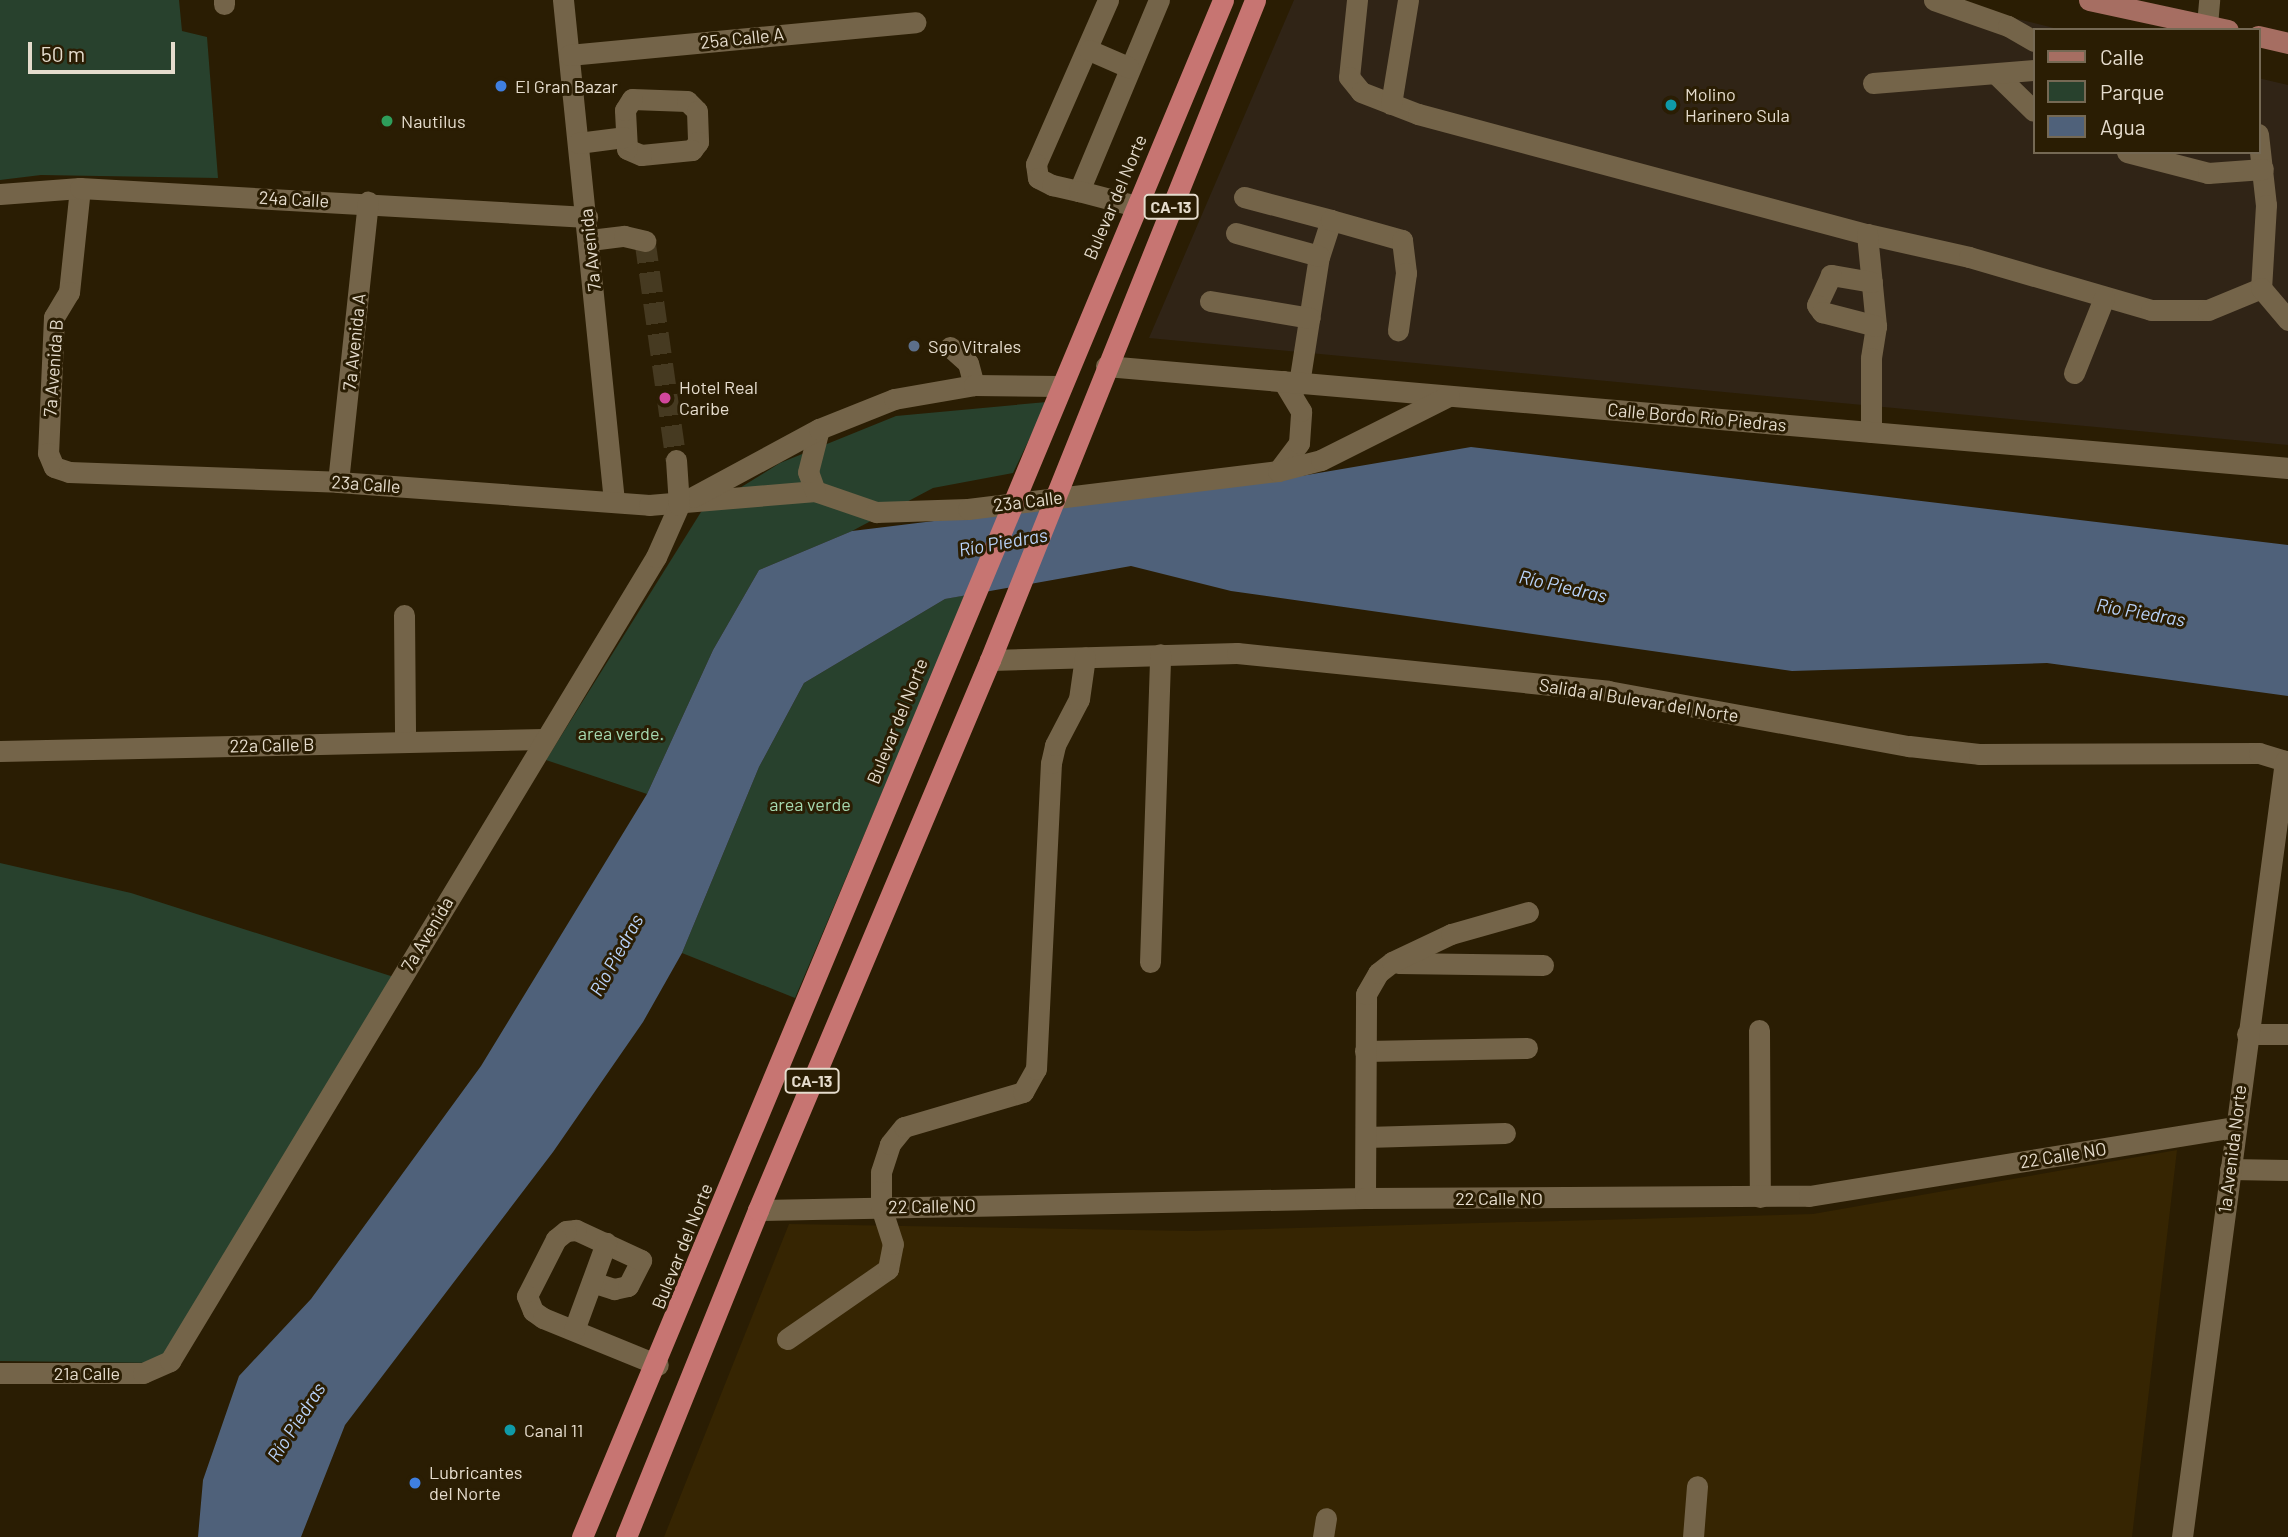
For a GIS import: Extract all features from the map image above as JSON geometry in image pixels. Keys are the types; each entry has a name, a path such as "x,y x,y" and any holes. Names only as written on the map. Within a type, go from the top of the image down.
{"highway":[{"path":"1195,65 1208,0"},
{"name":"Bulevar del Norte","path":"583,1537 658,1365 1057,392 1223,0"},
{"name":"CA-13","path":"626,1537 758,1210 990,660 1255,0"}],"main road":[{"path":"2089,0 2220,28"},
{"path":"2260,36 2288,43"}],"street":[{"name":"7a Avenida","path":"563,0 590,240 614,501"},
{"path":"1108,0 1089,50 1036,164 1038,178 1136,206"},
{"path":"1079,191 1128,67 1159,0"},
{"path":"1357,0 1349,77 1361,92 1391,104 1867,234 1969,257 2151,310 2208,310 2261,288"},
{"path":"1391,104 1408,0"},
{"path":"1934,0 2008,26 2032,40"},
{"path":"2207,25 2209,0"},
{"name":"25a Calle A","path":"569,55 915,22"},
{"path":"1089,50 1128,67"},
{"path":"1873,83 1998,76 2032,70"},
{"path":"1998,76 2032,109"},
{"path":"578,143 624,137"},
{"path":"2260,148 2266,205 2261,288 2288,320"},
{"path":"2135,154 2208,173 2263,169"},
{"name":"24a Calle","path":"0,194 80,188 368,202 587,217"},
{"name":"7a Avenida B","path":"54,467 48,453 54,317 69,292 80,188"},
{"path":"1244,197 1402,240 1406,273 1398,330"},
{"name":"7a Avenida A","path":"338,482 368,202"},
{"path":"1278,471 1298,443 1301,411 1291,383 1310,318 1320,256 1331,220"},
{"path":"1236,233 1320,256"},
{"path":"1867,234 1876,326 1871,358 1871,432"},
{"path":"590,240 624,236 645,241"},
{"path":"1872,282 1831,275 1817,305 1822,312 1876,326"},
{"path":"2074,373 2104,298"},
{"path":"1210,301 1310,318"},
{"path":"950,346 968,363 974,385"},
{"name":"Calle Bordo Río Piedras","path":"1106,366 2288,468"},
{"path":"676,460 679,505 818,429 894,399 974,385 1057,392"},
{"name":"23a Calle","path":"54,467 69,472 338,482 679,505 815,491 876,512 968,509 1278,471 1321,460 1450,396"},
{"path":"815,491 808,472 818,429"},
{"name":"7a Avenida","path":"170,1361 656,557 679,505"},
{"path":"404,615 405,742"},
{"name":"Salida al Bulevar del Norte","path":"990,660 1237,653 1608,691 1909,746 1979,754 2259,753 2286,762"},
{"path":"1150,962 1160,654"},
{"path":"787,1339 888,1269 893,1244 880,1207 881,1172 890,1144 904,1126 1023,1093 1036,1069 1051,763 1055,745 1079,699 1086,657"},
{"name":"22a Calle B","path":"0,751 544,739"},
{"name":"1a Avenida Norte","path":"2182,1537 2247,1034 2286,762"},
{"path":"1365,1198 1366,995 1392,962 1451,934 1528,912"},
{"path":"1392,962 1543,965"},
{"path":"1759,1030 1760,1197"},
{"path":"2247,1034 2288,1034"},
{"path":"1365,1051 1527,1048"},
{"name":"22 Calle NO","path":"758,1210 1365,1198 1809,1196 2235,1127"},
{"path":"1366,1137 1505,1133"},
{"path":"2230,1169 2288,1170"},
{"path":"592,1282 614,1289 628,1286 641,1264 639,1256 576,1230 566,1231 539,1269 527,1296 533,1311 658,1365"},
{"path":"574,1330 607,1243"},
{"name":"21a Calle","path":"0,1373 143,1373 170,1361"},
{"path":"1693,1537 1698,1486"}],"shaded area":[{"name":"Molino Harinero Sula","path":"1294,0 1940,0 2054,28 2032,28 2032,154 2260,154 2260,78 2288,85 2288,445 1149,338"},
{"path":"2177,1150 2132,1537 664,1537 789,1224 1192,1231 1813,1214"}],"green space":[{"path":"0,0 179,0 182,31 207,37 218,178 41,175 0,180"},
{"name":"area verde.","path":"1047,402 1013,473 933,488 852,531 759,570 713,650 647,794 546,760 701,512 780,463 896,416"},
{"name":"area verde","path":"966,595 795,998 682,953 759,767 804,683 945,599"},
{"path":"0,863 131,893 397,978 160,1363 0,1361"}],"water":[{"name":"Río Piedras","path":"1471,447 2288,545 2288,696 2047,663 1792,671 1231,591 1131,566 945,599 804,683 759,767 682,953 643,1022 553,1152 345,1425 301,1537 198,1537 203,1480 239,1376 311,1299 481,1066 647,794 713,650 759,570 852,531 1301,476"}],"tunnel":[{"path":"645,241 676,460"}],"place":[{"name":"El Gran Bazar","path":"501,86"},
{"name":"Molino Harinero Sula","path":"1671,105"},
{"name":"Nautilus","path":"387,121"},
{"name":"Sgo Vitrales","path":"914,346"},
{"name":"Hotel Real Caribe","path":"665,398"},
{"name":"Canal 11","path":"510,1430"},
{"name":"Lubricantes del Norte","path":"415,1483"}]}
